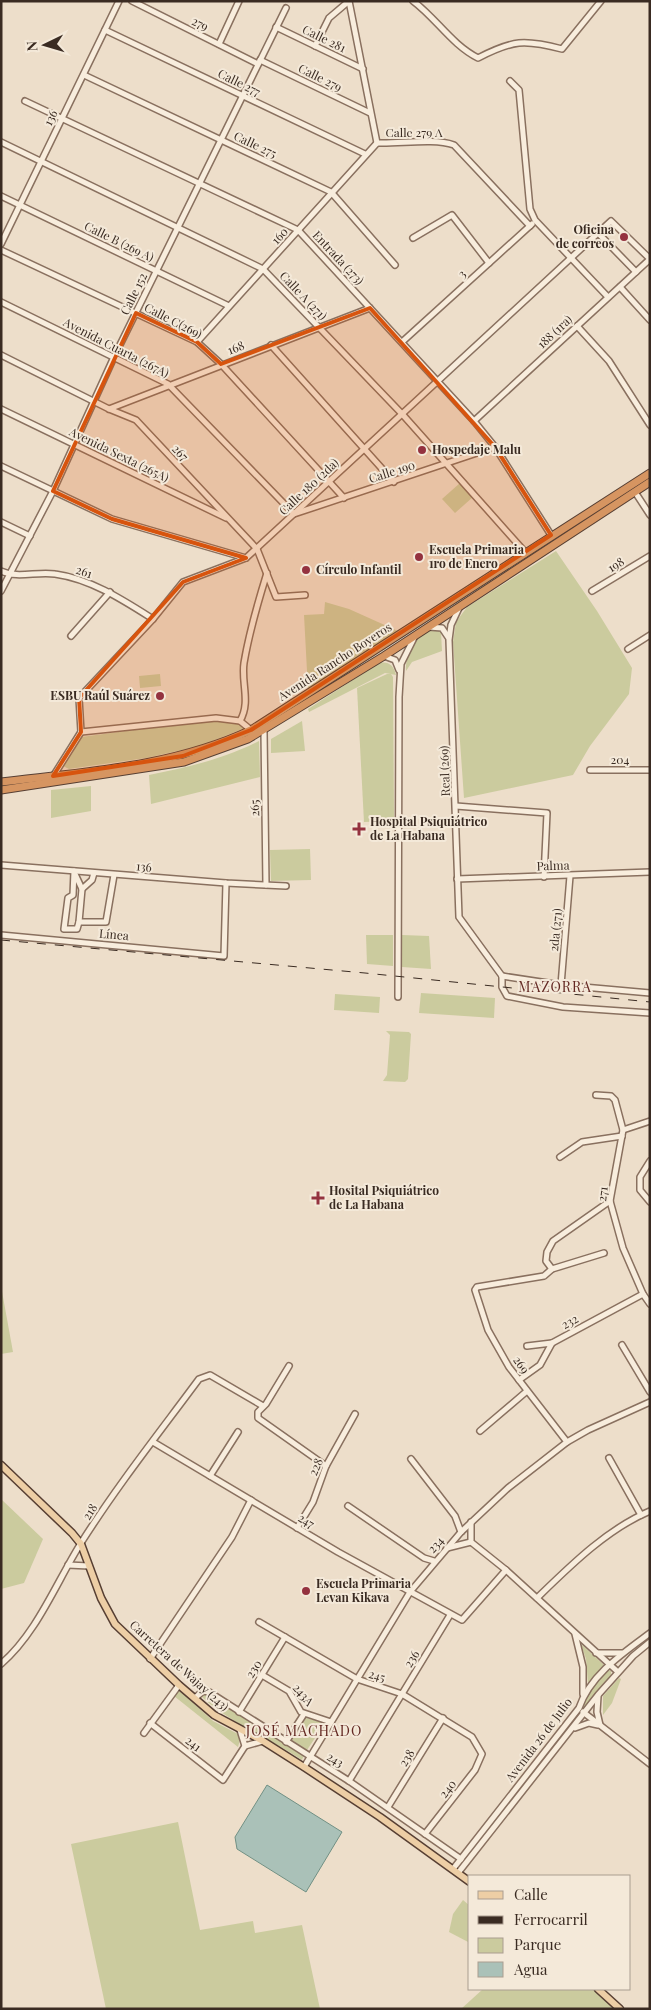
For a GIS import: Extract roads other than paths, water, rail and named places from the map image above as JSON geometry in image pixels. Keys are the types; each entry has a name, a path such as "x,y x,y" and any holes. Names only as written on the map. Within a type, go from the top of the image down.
{"highway":[{"name":"Avenida Rancho Boyeros","path":"1,782 183,756 222,744 252,730 551,535 650,473"},
{"name":"Avenida Rancho Boyeros","path":"1,790 184,762 223,749 264,731 384,656 650,482"}],"main road":[{"name":"Carretera de Wajay (243)","path":"1,1465 60,1519 81,1544 107,1611 115,1624 179,1685 214,1715 263,1741 304,1767 380,1817 468,1880"},
{"path":"599,1990 620,2009"}],"street":[{"name":"136","path":"1,244 119,1"},
{"name":"279","path":"132,1 259,62"},
{"path":"219,44 239,1"},
{"path":"316,46 329,18 349,1"},
{"name":"Calle 279 A","path":"349,1 377,143 446,142 454,145 530,226"},
{"path":"413,1 424,9 467,53 478,58 504,44 533,42 562,50 601,1"},
{"name":"Calle 152","path":"1,591 53,492 114,357 286,8"},
{"name":"Calle 281","path":"276,27 363,69"},
{"name":"Calle 277","path":"106,30 365,154"},
{"name":"Calle 279","path":"259,62 370,113"},
{"name":"Calle 275","path":"84,75 331,192 395,265"},
{"path":"510,80 519,90 530,209 535,220 608,297"},
{"name":"Entrada (273)","path":"24,101 298,230 439,382 496,447 551,535"},
{"name":"Calle A (271)","path":"1,142 263,269 403,415 525,552"},
{"name":"160","path":"197,342 365,154 377,143"},
{"name":"Calle B (269 A)","path":"1,196 229,306"},
{"path":"413,238 452,215 489,263"},
{"name":"3","path":"402,342 535,220"},
{"name":"Calle 180 (2da)","path":"81,732 79,698 154,619 183,582 246,558 257,549 611,221 650,258"},
{"path":"598,233 636,272"},
{"name":"Calle C(269)","path":"1,250 197,342 221,364 344,498"},
{"name":"188 (1ra)","path":"474,421 650,258"},
{"path":"620,287 650,320"},
{"name":"Avenida Cuarta (267A)","path":"1,302 168,384 294,514"},
{"name":"168","path":"109,409 168,384 370,308"},
{"path":"577,326 609,361 650,425"},
{"path":"271,345 394,482"},
{"name":"267","path":"1,355 109,409 136,420 257,549 276,597 305,595"},
{"name":"Avenida Sexta (265A)","path":"1,409 228,519"},
{"name":"Calle 190","path":"294,514 496,447"},
{"path":"1,466 112,519 246,558"},
{"path":"635,492 650,514"},
{"path":"1,522 30,536"},
{"name":"198","path":"592,591 650,556"},
{"name":"261","path":"1,571 10,575 55,574 110,592 154,619"},
{"path":"240,721 244,714 246,698 244,666 267,573"},
{"path":"71,636 110,592"},
{"name":"Real (269)","path":"464,602 454,618 449,640 459,917 502,976 502,987 507,996 563,1008 650,1013"},
{"path":"424,629 434,626 442,628 449,640"},
{"path":"628,649 650,634"},
{"path":"398,997 400,674 405,655 415,636"},
{"path":"384,656 395,660 400,674"},
{"path":"54,775 81,732 216,718 240,721 252,730"},
{"name":"265","path":"264,731 266,885"},
{"name":"204","path":"590,770 650,770"},
{"path":"456,806 547,813 544,877"},
{"name":"136","path":"1,865 226,884 286,886"},
{"path":"74,871 82,889 77,929 64,929 68,898 73,895 74,871"},
{"name":"Palma","path":"458,879 650,872"},
{"path":"82,889 92,880 94,873"},
{"path":"78,922 106,922 114,874"},
{"name":"2da (271)","path":"561,985 570,876"},
{"name":"Línea","path":"1,935 224,956 226,884"},
{"path":"502,976 561,985 650,993"},
{"name":"271","path":"596,1095 611,1096 615,1100 622,1133 610,1201 623,1248 643,1294 650,1304"},
{"path":"560,1157 582,1142 622,1133 650,1121"},
{"path":"650,1161 640,1177 640,1190 650,1202"},
{"path":"604,1253 552,1269 546,1260 547,1252 553,1241 610,1201"},
{"name":"269","path":"552,1269 544,1276 477,1287 475,1290 488,1330 508,1367 567,1442"},
{"name":"232","path":"519,1380 540,1365 552,1343 643,1294"},
{"path":"527,1346 552,1343"},
{"path":"622,1345 650,1392"},
{"path":"289,1366 257,1415 262,1422 326,1466"},
{"name":"218","path":"1,1664 24,1640 81,1544 126,1475 203,1376 210,1375 262,1406"},
{"path":"480,1431 527,1391"},
{"name":"234","path":"304,1767 410,1592 434,1561 470,1522 508,1488 567,1442 588,1430 650,1402"},
{"name":"228","path":"297,1528 313,1502 326,1466 355,1414"},
{"path":"210,1476 238,1432"},
{"name":"247","path":"153,1442 297,1528 450,1615"},
{"path":"609,1458 641,1515"},
{"path":"411,1459 454,1516 461,1532"},
{"path":"150,1659 232,1538 251,1500"},
{"path":"348,1506 424,1558 434,1561"},
{"path":"537,1598 573,1563 641,1515 650,1511"},
{"path":"470,1522 471,1542 506,1570 618,1672"},
{"path":"446,1549 471,1542"},
{"path":"68,1566 89,1566"},
{"path":"450,1615 462,1620 506,1570"},
{"name":"236","path":"349,1781 450,1615"},
{"name":"245","path":"259,1622 357,1680 402,1694 443,1718 472,1737 482,1754"},
{"path":"575,1633 583,1667 583,1696"},
{"name":"Avenida 26 de Julio","path":"456,1871 461,1859 579,1708 583,1696 610,1664 650,1633"},
{"name":"230","path":"239,1712 285,1637"},
{"name":"Avenida 26 de Julio","path":"456,1871 515,1802 598,1695 618,1672 650,1642"},
{"path":"596,1652 622,1653"},
{"name":"243A","path":"262,1675 289,1691 298,1708 304,1714 331,1722"},
{"path":"144,1734 150,1723 179,1685"},
{"name":"243","path":"194,1698 203,1691 209,1692 349,1781 461,1859"},
{"path":"598,1695 597,1712 600,1725"},
{"path":"579,1708 650,1764"},
{"path":"286,1742 304,1714"},
{"name":"238","path":"388,1807 443,1718"},
{"name":"241","path":"150,1723 223,1780 245,1746"},
{"path":"572,1730 589,1723 600,1725"},
{"path":"240,1730 245,1746 263,1741"},
{"name":"240","path":"425,1834 475,1770 482,1754"},
{"path":"509,1797 515,1802"}],"water":[{"path":"267,1785 342,1832 306,1892 237,1849 235,1837"}],"railway":[{"path":"1,940 365,973 650,1002"}],"place":[{"name":"Oficina de correos","path":"624,237"},
{"name":"Hospedaje Malu","path":"422,450"},
{"name":"Escuela Primaria 1ro de Enero","path":"419,557"},
{"name":"Círculo Infantil","path":"306,570"},
{"name":"ESBU Raúl Suárez","path":"160,696"},
{"name":"Hospital Psiquiátrico de La Habana","path":"359,829"},
{"name":"Hosital Psiquiátrico de La Habana","path":"318,1198"},
{"name":"Escuela Primaria Levan Kikava","path":"306,1591"}],"district":[{"name":"MAZORRA","path":"555,987"},
{"name":"JOSÉ MACHADO","path":"304,1731"}]}
